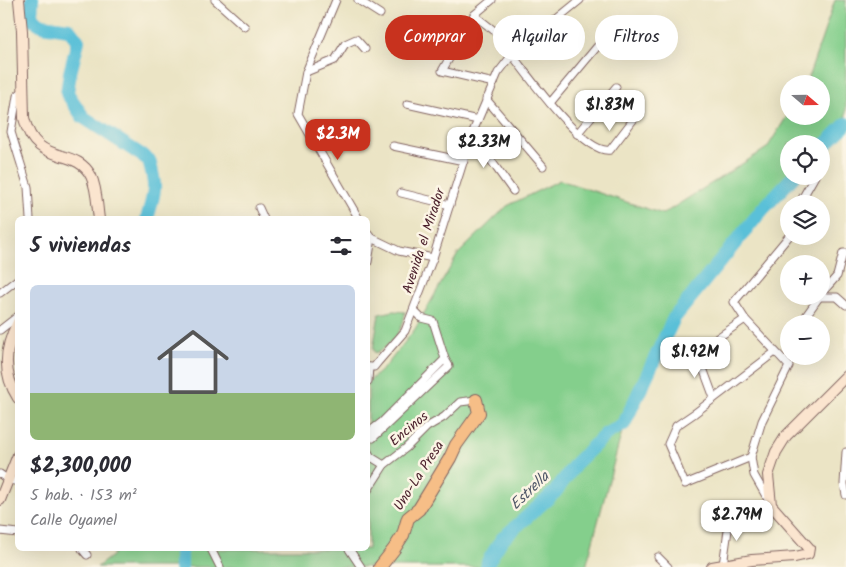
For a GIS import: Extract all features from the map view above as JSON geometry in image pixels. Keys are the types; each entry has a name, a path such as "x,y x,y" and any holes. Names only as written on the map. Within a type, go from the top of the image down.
{"highway":[{"name":"Uno-La Presa","path":"380,567 403,535 408,518 418,509 456,445 479,413 476,400"}],"street":[{"path":"19,0 22,31 24,118 27,130 34,142 46,151 78,162 86,169 92,177 98,216"},
{"path":"215,0 245,28"},
{"path":"336,0 306,72 298,114 357,216"},
{"path":"358,0 380,14"},
{"path":"474,15 492,0"},
{"name":"Avenida el Mirador","path":"562,15 580,0"},
{"path":"483,22 493,30"},
{"path":"306,72 334,60 345,44 356,39 365,49"},
{"path":"550,103 595,49"},
{"path":"448,60 442,71 494,83"},
{"name":"Avenida el Mirador","path":"370,367 378,362 405,331 414,311 433,258 472,134 486,99 503,65 508,60"},
{"path":"515,60 577,134 603,150 610,150 640,111"},
{"path":"577,134 616,87"},
{"path":"23,92 17,96 11,132 28,187 30,216"},
{"path":"486,99 543,166"},
{"path":"407,104 478,120"},
{"path":"472,134 513,191"},
{"path":"394,146 464,161"},
{"path":"401,193 450,205"},
{"path":"259,208 263,216"},
{"path":"370,236 399,251 433,258"},
{"path":"712,567 752,560 795,557 808,554 809,548 771,505 754,475 751,457 762,421 789,366 745,319 734,302 782,245"},
{"path":"830,284 837,276 845,253"},
{"path":"0,293 15,281"},
{"path":"830,297 837,298 846,305"},
{"path":"370,434 373,438 449,366 432,321 422,318 414,311"},
{"path":"0,330 15,318"},
{"path":"714,398 696,352 745,319"},
{"path":"15,327 12,332 6,362 7,375 15,392"},
{"path":"751,457 685,484 668,444 676,426 775,352"},
{"path":"370,431 382,422 445,359"},
{"path":"771,505 768,475 776,452 786,436 846,376"},
{"name":"Encinos","path":"370,487 384,465 406,448 427,427 444,417 460,402 476,400"},
{"path":"846,452 844,484 846,495"},
{"path":"370,455 384,465"},
{"path":"0,500 15,462"},
{"path":"723,565 730,516"},
{"path":"0,531 15,533"},
{"path":"211,551 220,567"},
{"path":"350,551 361,567"},
{"path":"658,557 668,567"}],"green space":[{"path":"835,0 846,0 846,124 830,140 830,135 780,135 780,185 786,185 762,210 674,318 624,424 586,567 97,567 113,555 113,551 370,551 370,380 386,366 415,329 458,254 507,206 560,180 663,214 767,148 781,125 830,125 830,75 809,75"},
{"path":"394,311 405,312 402,325 396,337 375,353 373,349 379,314"}],"waterway":[{"path":"32,0 31,18 42,25 69,29 78,41 67,93 83,117 149,160 154,190 148,216"},
{"path":"830,140 846,124"},
{"name":"Estrella","path":"487,567 502,539 555,492 577,462 606,434 624,424 674,318 762,210 786,185"},
{"path":"181,551 181,567"}]}
